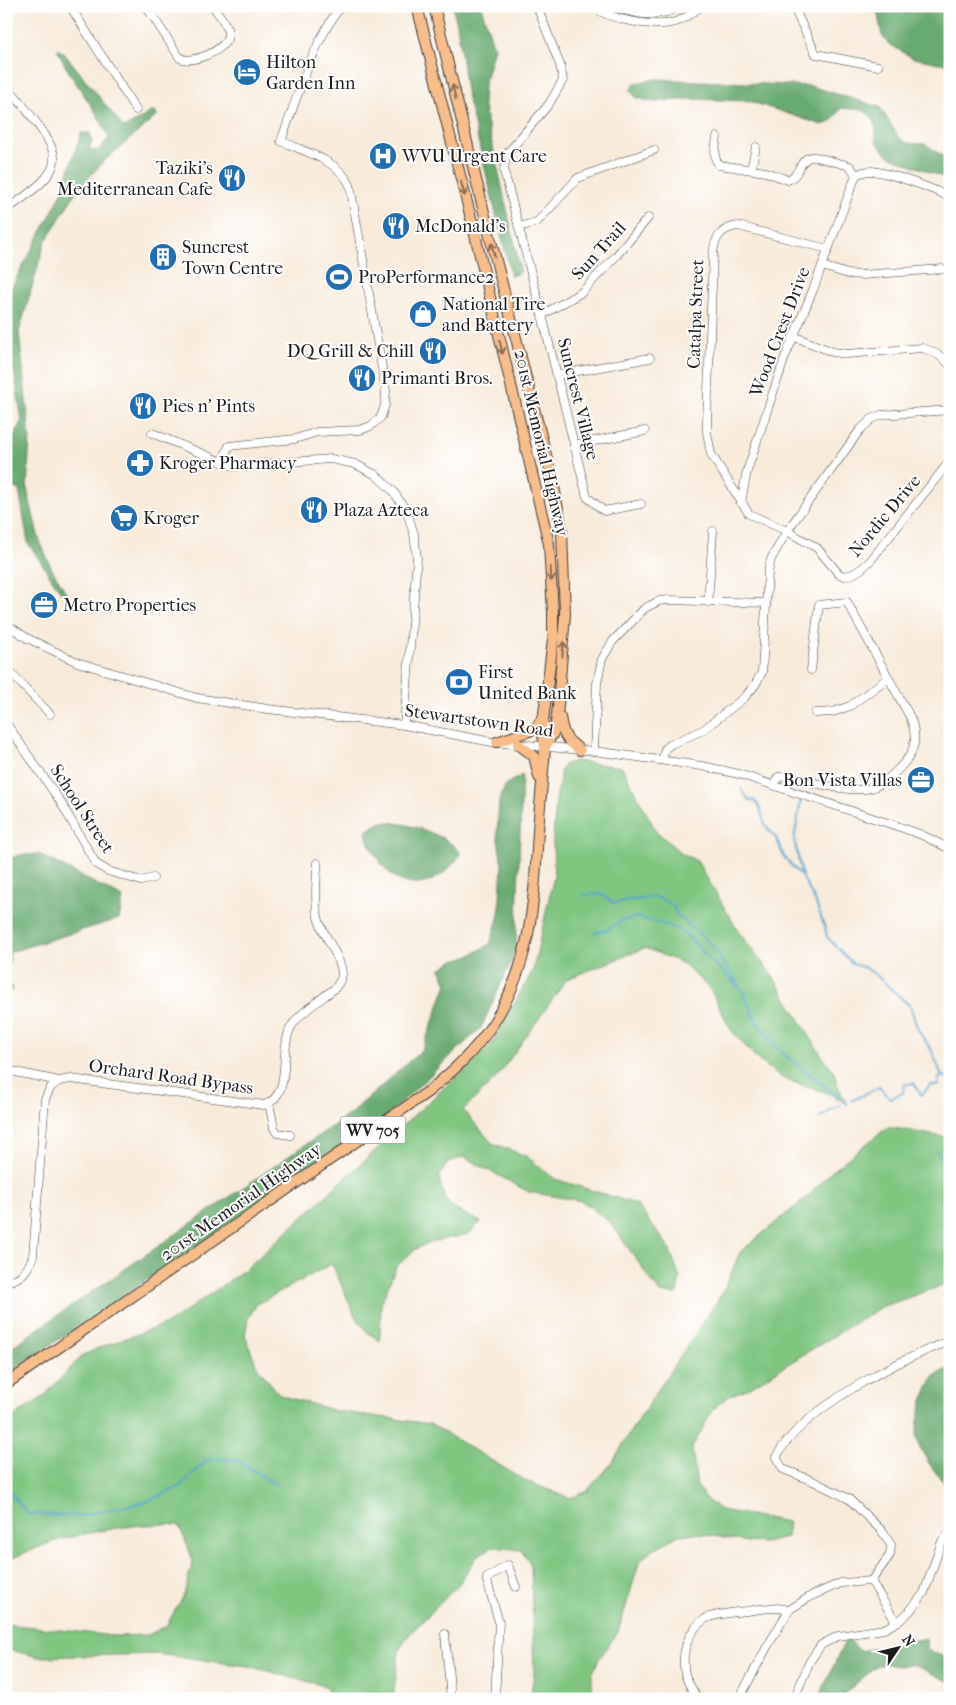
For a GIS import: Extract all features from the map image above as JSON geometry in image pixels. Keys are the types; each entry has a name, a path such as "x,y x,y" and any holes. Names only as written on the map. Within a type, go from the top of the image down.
{"main road":[{"name":"201st Memorial Highway","path":"6,1384 403,1110 443,1079 470,1054 493,1025 515,981 523,958 533,909 545,747 542,730 553,639 549,544 472,222 417,6"},
{"name":"201st Memorial Highway","path":"435,6 453,90 554,486 560,519 564,546 565,614 555,730 545,747"},
{"path":"497,742 535,729 542,722 545,706"},
{"path":"558,706 562,732 568,741 580,750"},
{"path":"518,744 534,756 538,767 541,789"}],"street":[{"path":"70,6 136,110"},
{"path":"146,6 180,58 185,61 208,54 223,46 227,40 226,26 213,6"},
{"path":"222,462 229,446 295,439 317,432 360,430 371,426 381,417 385,404 386,391 350,185 346,176 338,167 281,140 317,48 330,21 341,6"},
{"name":"Suncrest Village","path":"537,6 560,65 563,80 549,104 506,155 504,171 542,315 586,497 604,511 641,504"},
{"path":"594,7 655,14 667,12 680,6"},
{"path":"594,7 630,22 666,23 679,21 702,6"},
{"path":"793,6 816,54 878,66"},
{"path":"6,84 45,135 52,147 54,158 52,169 44,180 6,210"},
{"path":"717,137 714,155 715,161 719,165 766,172 788,180 797,174 802,162 810,156 850,166 856,176 869,171 876,172 940,191 950,198"},
{"path":"751,169 756,147"},
{"path":"519,227 537,222 578,178 654,150"},
{"name":"Wood Crest Drive","path":"741,503 747,471 793,336 856,176"},
{"name":"Sun Trail","path":"542,315 582,292 648,218"},
{"name":"Catalpa Street","path":"741,503 711,454 707,432 714,244 722,231 738,226 828,249"},
{"path":"822,266 848,274 862,275 942,268"},
{"path":"793,336 825,349 848,354 922,348 933,351 950,365"},
{"path":"556,375 650,358"},
{"path":"662,760 665,749 671,744 703,730 745,697 755,685 762,672 771,559 786,531 860,430 872,419 881,416 950,410"},
{"path":"574,445 646,431"},
{"path":"152,433 234,466 331,459 355,464 376,475 393,491 407,512 414,534 417,558 404,725"},
{"name":"Nordic Drive","path":"741,503 749,514 817,548 839,574 846,576 853,574 870,561 950,461"},
{"path":"708,602 713,532"},
{"path":"594,751 597,683 602,659 613,642 636,616 652,604 668,600 766,603"},
{"path":"774,785 778,777 782,776 848,789 866,790 876,787 898,770 910,757 916,741 916,733 910,717 847,602 819,605 811,670"},
{"path":"6,637 9,626"},
{"name":"Stewartstown Road","path":"9,626 27,638 77,662 197,698 268,709 404,725 497,742 594,751 662,760 739,774 900,827 950,848"},
{"path":"6,668 50,714"},
{"path":"815,713 833,712 850,706 888,678"},
{"name":"School Street","path":"6,723 60,801 96,864 108,871 141,881 154,878"},
{"name":"Orchard Road Bypass","path":"6,1070 59,1080 71,1079 264,1105 270,1104 278,1095 282,1084 285,1042 290,1028 335,988 342,974 340,964 318,918 316,906 318,863"},
{"path":"6,1282 26,1272 33,1256 45,1099 51,1087 59,1080"},
{"path":"270,1104 274,1128 277,1132 290,1135"},
{"path":"871,1581 890,1555 891,1545 882,1531 849,1499 783,1469 776,1457 782,1446 821,1409 859,1385 931,1348 950,1341"},
{"path":"794,1699 810,1661 821,1645 838,1636 884,1629 909,1612 924,1593 942,1541 950,1532"},
{"path":"495,1699 500,1622 487,1578 508,1565 516,1587"},
{"path":"739,1699 789,1610 811,1596 841,1583 871,1581"},
{"path":"871,1581 896,1622"},
{"path":"698,1699 689,1684 684,1668 686,1647 695,1628 706,1618 732,1613 779,1607 789,1610"},
{"path":"445,1634 450,1699"}],"green space":[{"path":"452,6 481,6 494,48 484,84 483,103 521,272 511,276 466,91 457,24"},
{"path":"876,6 950,6 950,65 913,58 889,44 882,36"},
{"path":"57,49 64,53 124,128 153,111 158,115 105,160 78,189 45,242 19,332 30,437 27,489 39,539 52,569 70,599 66,600 28,543 19,490 11,487 6,489 6,451 22,420 12,359 9,292 61,195 81,133 90,133 92,141 89,149 97,151 109,138 104,126 62,61"},
{"path":"655,79 810,86 880,107 899,138 907,143 925,144 950,161 950,180 889,156 876,142 875,123 870,115 862,110 841,108 831,122 822,125 749,101 692,99 654,102 637,98 630,91 635,83"},
{"path":"575,761 622,767 656,831 682,854 697,861 740,934 774,978 822,1056 834,1071 837,1084 847,1104 830,1094 784,1079 758,1060 731,1030 710,989 682,963 645,948 567,979 497,1077 463,1110 492,1143 526,1156 555,1179 636,1204 668,1246 680,1277 677,1294 660,1293 610,1222 582,1201 529,1192 464,1157 448,1162 439,1177 441,1188 452,1207 481,1222 469,1234 430,1242 414,1250 396,1267 381,1304 380,1341 366,1331 355,1316 332,1264 257,1304 248,1318 245,1335 257,1367 280,1395 336,1411 430,1424 526,1481 570,1498 587,1491 612,1463 630,1432 723,1292 740,1252 807,1197 833,1170 888,1127 950,1138 950,1283 881,1307 747,1389 731,1395 717,1405 692,1448 697,1486 707,1500 721,1510 788,1522 786,1538 764,1543 696,1533 679,1535 651,1551 639,1563 618,1632 599,1659 592,1674 592,1691 597,1699 530,1699 534,1675 531,1565 521,1550 493,1547 478,1555 459,1584 407,1637 399,1651 393,1699 333,1699 325,1686 248,1666 157,1654 39,1657 6,1649 6,1624 114,1636 148,1635 166,1626 184,1595 193,1560 179,1525 165,1524 136,1526 91,1533 44,1545 12,1558 6,1556 6,1422 43,1397 81,1357 98,1348 169,1323 247,1268 492,1044 533,970 554,876 553,839 560,772 564,765"},
{"path":"522,775 516,951 481,1028 378,1124 6,1375 6,1351 350,1114 422,1050 447,984 440,969 454,960 471,955 490,944 499,915 502,865 497,833 499,800 506,784"},
{"path":"381,822 402,824 425,830 446,840 461,854 452,866 431,881 409,884 398,879 388,871 378,859 367,839 366,831"},
{"path":"39,854 123,898 119,919 10,952 8,973 12,990 6,994 6,860 20,855"},
{"path":"950,1368 950,1488 940,1478 921,1449 918,1443 917,1430 928,1387 936,1375"},
{"path":"847,1637 860,1651 926,1638 927,1649 950,1660 950,1682 914,1665 878,1665 844,1694 841,1699 818,1699"}],"waterway":[{"path":"741,789 749,800 755,801 759,806 765,825 776,838 784,857 803,878 815,901 827,937 853,964 866,968 877,976 910,1006 918,1030 932,1051 942,1076"},
{"path":"801,800 794,839 802,876"},
{"path":"585,895 601,894 615,904 651,896 673,906 677,915 710,943 742,990 756,1021 780,1051 847,1104"},
{"path":"595,932 607,930 621,921 638,917 675,928 687,935 739,987"},
{"path":"851,1101 879,1087 890,1098 903,1093 904,1085 914,1083 921,1095 931,1085 939,1086 938,1080 942,1076 950,1078"},
{"path":"819,1118 841,1104"},
{"path":"937,1151 950,1171"},
{"path":"6,1488 28,1514 81,1516 148,1501 179,1487 207,1460 234,1459 277,1485"}],"place":[{"name":"Hilton Garden Inn","path":"247,72"},
{"name":"WVU Urgent Care","path":"383,156"},
{"name":"Taziki's Mediterranean Cafe","path":"232,178"},
{"name":"McDonald's","path":"396,226"},
{"name":"Suncrest Town Centre","path":"163,257"},
{"name":"ProPerformance2","path":"339,277"},
{"name":"National Tire and Battery","path":"423,314"},
{"name":"DQ Grill & Chill","path":"433,351"},
{"name":"Primanti Bros.","path":"362,378"},
{"name":"Pies n' Pints","path":"143,406"},
{"name":"Kroger Pharmacy","path":"140,463"},
{"name":"Plaza Azteca","path":"314,510"},
{"name":"Kroger","path":"124,518"},
{"name":"Metro Properties","path":"44,605"},
{"name":"First United Bank","path":"459,682"},
{"name":"Bon Vista Villas","path":"921,780"}]}
